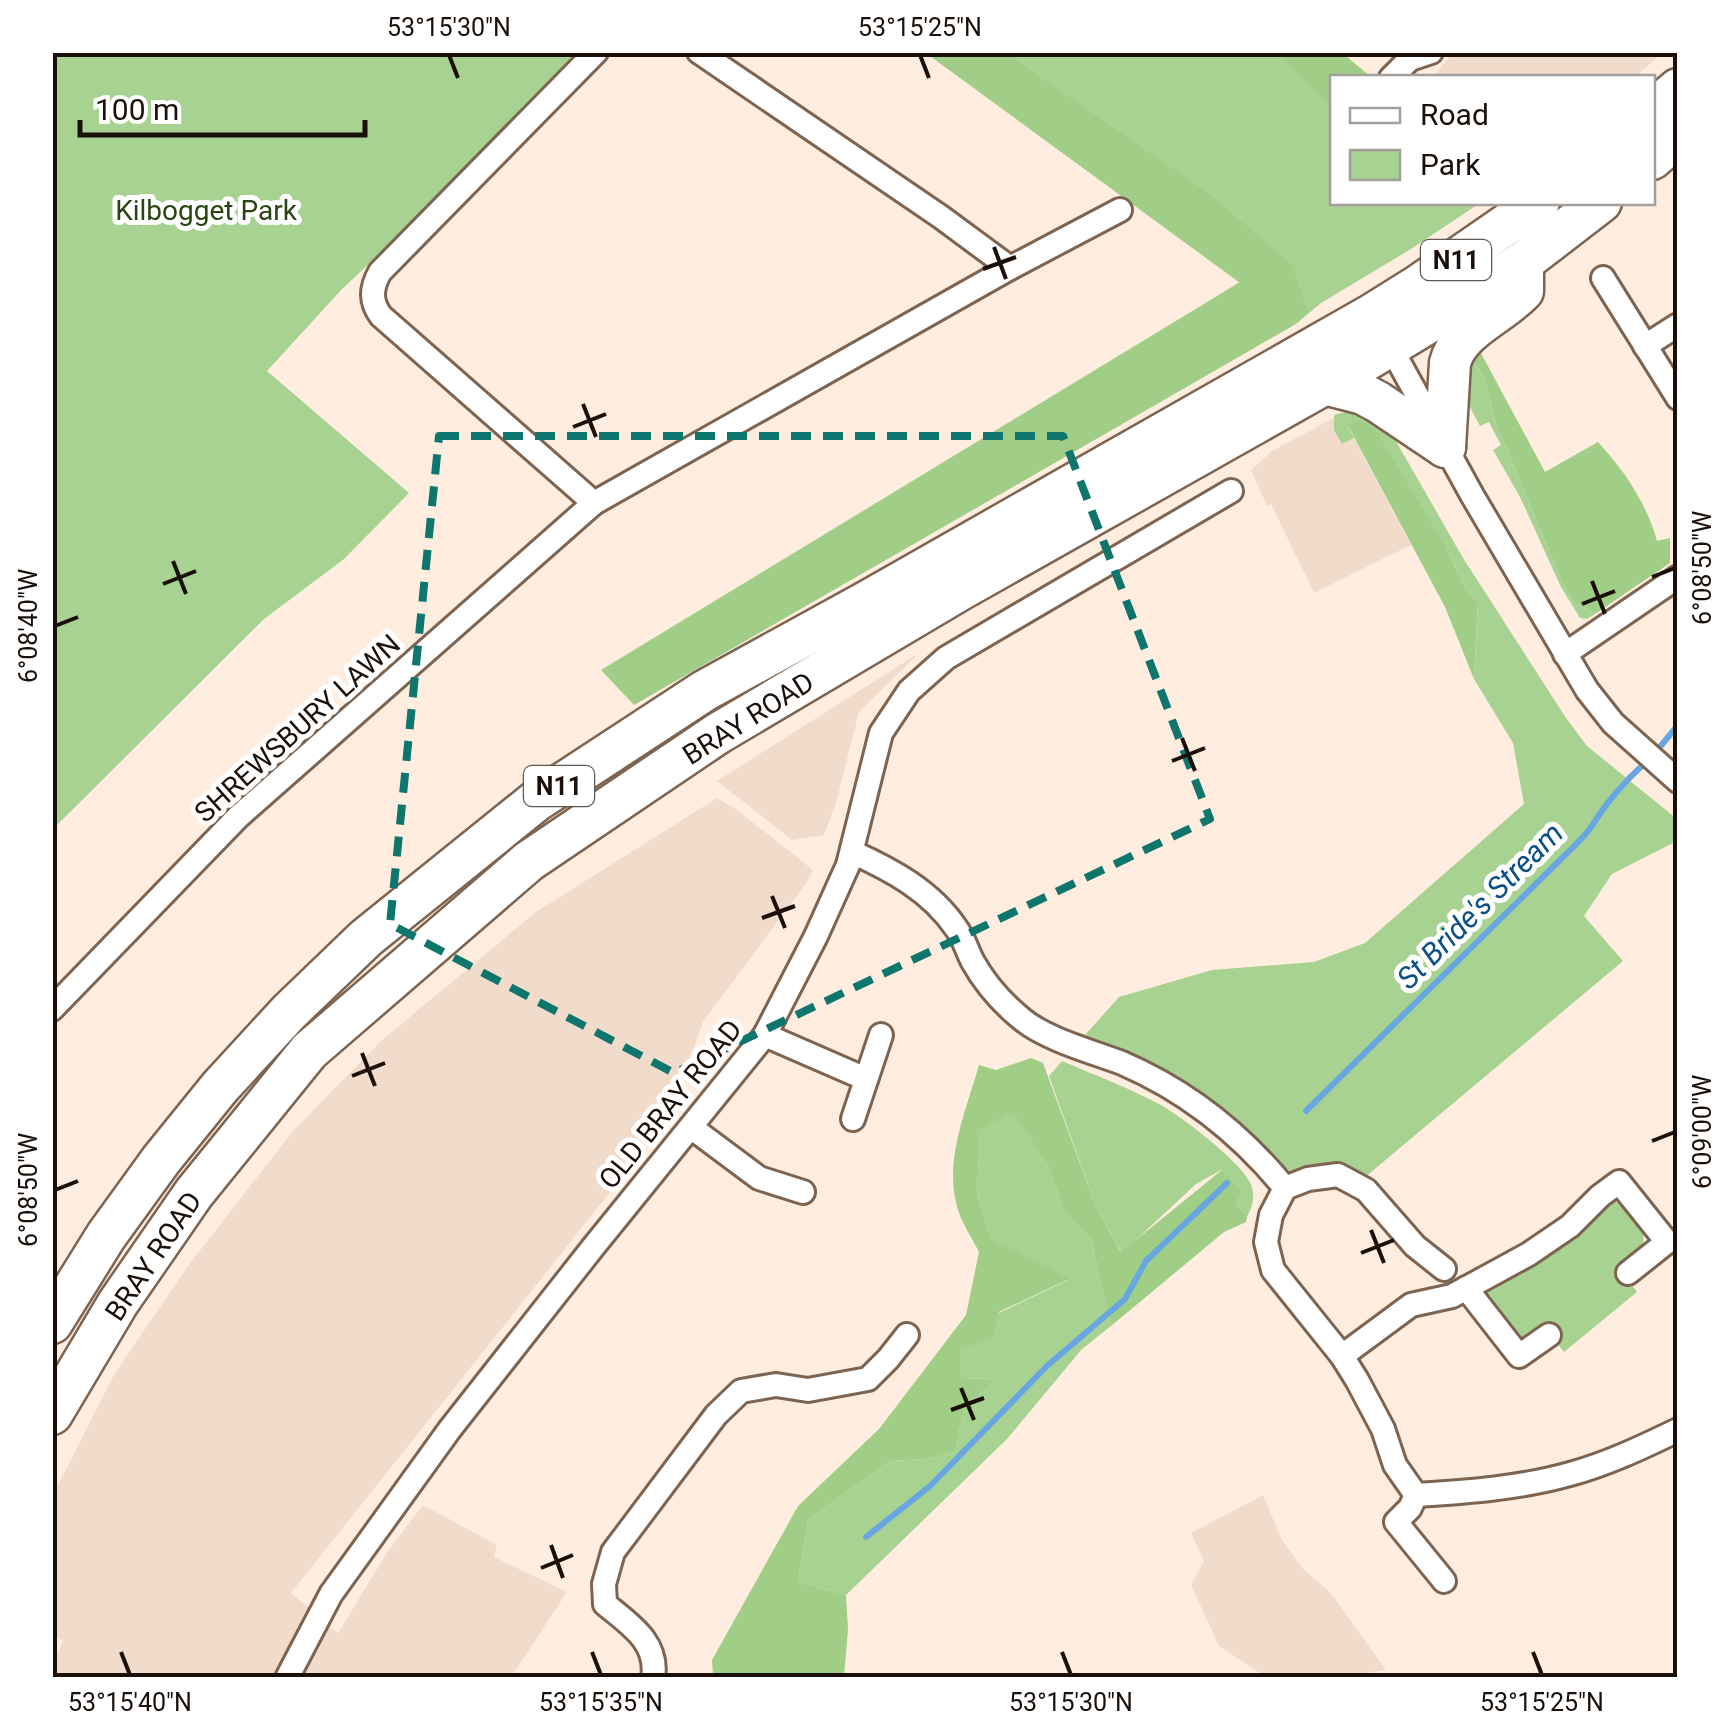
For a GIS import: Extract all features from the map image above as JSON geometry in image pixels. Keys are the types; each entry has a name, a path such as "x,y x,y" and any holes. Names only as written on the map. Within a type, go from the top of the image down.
{"highway":[{"path":"1655,108 1678,89"},
{"path":"1655,156 1678,136"},
{"name":"BRAY ROAD","path":"52,1323 106,1236 161,1160 220,1087 289,1012 366,938 536,802 704,690 1380,330 1470,274 1536,205"},
{"name":"BRAY ROAD","path":"1470,274 1523,262 1597,205"},
{"path":"1445,447 1452,354 1463,338 1523,292 1523,262"},
{"name":"BRAY ROAD","path":"52,1414 118,1303 184,1209 309,1051 530,860 734,724 960,590 1324,384 1380,330"},
{"path":"1324,384 1363,394 1445,447"}],"street":[{"path":"594,503 382,316 372,292 380,272 596,52"},
{"path":"699,52 1010,268"},
{"path":"1395,75 1410,59 1431,52"},
{"name":"SHREWSBURY LAWN","path":"52,1009 238,817 594,503 1120,210"},
{"path":"1603,278 1678,398"},
{"path":"1646,346 1678,325"},
{"path":"1380,330 1587,690 1614,724 1678,781"},
{"name":"OLD BRAY ROAD","path":"287,1678 331,1594 450,1429 765,1036 816,936 852,852 880,733 910,691 946,658 1231,491"},
{"path":"1565,654 1678,577"},
{"path":"852,852 911,884 939,905 998,997 1027,1024 1174,1089 1223,1122 1286,1188"},
{"path":"765,1036 866,1080"},
{"path":"853,1119 881,1036"},
{"path":"692,1128 760,1178 803,1192"},
{"path":"1416,1496 1342,1356 1273,1270 1266,1242 1270,1215 1286,1188 1308,1179 1338,1175 1366,1190 1416,1246 1444,1269"},
{"path":"1342,1356 1411,1305 1452,1296 1529,1254 1570,1226 1620,1182 1667,1242 1628,1273"},
{"path":"1466,1288 1520,1356 1549,1335"},
{"path":"652,1678 654,1669 646,1639 605,1604 604,1584 613,1552 641,1513 716,1415 741,1392 776,1385 808,1390 868,1379 907,1335"},
{"path":"1416,1496 1495,1488 1570,1474 1632,1452 1678,1430"},
{"path":"1416,1496 1396,1522 1444,1581"}],"highlighted area":[{"path":"439,436 1063,436 1210,819 674,1073 390,924"}],"shaded area":[{"path":"1453,52 1662,52 1637,75 1435,75"},
{"path":"1341,414 1411,545 1314,593 1251,470 1272,451"},
{"path":"919,653 859,712 824,835 792,840 717,781"},
{"path":"717,798 813,870 807,882 703,1022 667,1100 615,1186 291,1593 338,1633 388,1551 423,1505 497,1545 494,1557 567,1592 511,1677 53,1678 52,1667 63,1641 53,1634 53,1495 115,1373 188,1266 293,1131 381,1041 536,912"},
{"path":"1263,1495 1282,1540 1303,1569 1330,1592 1386,1670 1336,1677 1266,1677 1219,1646 1191,1585 1204,1561 1191,1533"}],"green space":[{"name":"Kilbogget Park","path":"52,53 578,53 424,213 342,289 267,371 409,493 344,559 264,619 53,829"},
{"path":"926,53 1342,53 1369,75 1330,75 1330,205 1477,205 1321,303 1296,324"},
{"path":"926,53 1006,53 1212,196 1292,265 1308,312 1297,323 1290,318 1296,324 634,705 601,670 1240,282"},
{"path":"1279,53 1342,53 1369,75 1330,75 1330,105"},
{"path":"1476,344 1545,472 1598,442 1634,488 1657,541 1670,538 1670,563 1595,614 1572,600 1561,579 1496,423 1485,381 1468,350"},
{"path":"1468,350 1485,381 1496,423 1561,579 1572,600 1595,614 1587,619 1580,618 1561,587 1520,497 1493,450 1501,445 1489,422 1480,426 1467,402"},
{"path":"1358,412 1393,436 1463,558 1587,746 1677,819 1677,841 1612,874 1584,916 1623,961 1364,1178 1292,1172 1212,1102 1153,1065 1085,1035 1119,997 1212,970 1314,962 1365,943 1524,804 1513,743 1474,679 1478,601 1467,591 1445,546 1347,425 1354,438 1342,444 1334,430 1334,415"},
{"path":"1361,420 1375,429 1445,546 1467,591 1478,601 1474,679 1445,607 1347,424"},
{"path":"1031,1058 1043,1063 1096,1207 1121,1252 1222,1170 1243,1192 1236,1203 1247,1217 1246,1222 1224,1232 1111,1326 1091,1239 1064,1210 1048,1166 1012,1111 980,1131 977,1194 991,1239 1069,1279 999,1312 993,1338 960,1349 960,1378 996,1379 965,1404 955,1452 927,1459 890,1461 808,1520 798,1582 846,1595 844,1677 713,1677 712,1660 798,1506 879,1429 966,1315 979,1252 960,1216 954,1192 958,1137 979,1065 996,1070"},
{"path":"1062,1061 1161,1105 1212,1142 1252,1187 1247,1217 1236,1203 1243,1192 1221,1170 1196,1184 1122,1253 1096,1207 1049,1076"},
{"path":"1012,1110 1048,1166 1064,1210 1091,1239 1111,1326 1082,1349 1007,1439 846,1595 798,1582 808,1520 890,1461 927,1459 955,1452 965,1404 994,1379 960,1378 960,1349 999,1313 1068,1280 991,1239 977,1194 980,1131"},
{"path":"1618,1202 1644,1236 1636,1252 1618,1267 1637,1292 1564,1352 1544,1327 1527,1337 1516,1338 1484,1296 1485,1290 1606,1203"}],"waterway":[{"name":"St Bride's Stream","path":"1655,753 1678,725"},
{"name":"St Bride's Stream","path":"1306,1111 1578,843 1617,791 1646,762"},
{"name":"St Bride's Stream","path":"866,1537 930,1486 1047,1366 1125,1299 1146,1261 1227,1183"}]}
